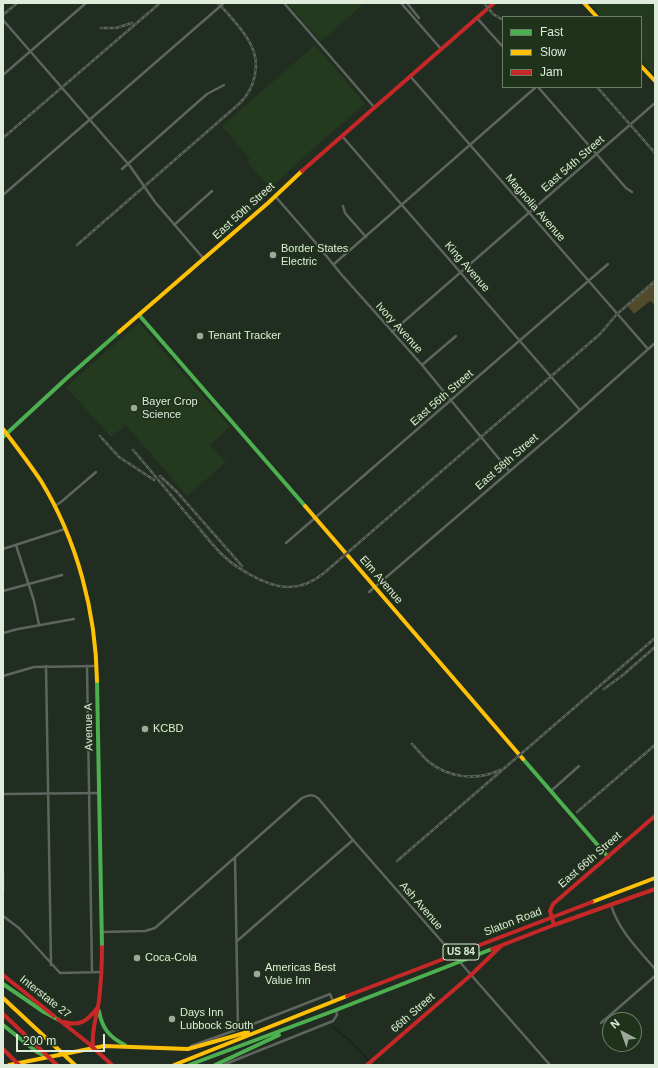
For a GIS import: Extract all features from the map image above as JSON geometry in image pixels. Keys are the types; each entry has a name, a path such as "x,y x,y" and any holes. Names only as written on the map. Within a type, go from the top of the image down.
{"main road":[{"name":"East 50th Street","path":"3,437 69,376 494,3"},
{"path":"584,3 596,16"},
{"path":"642,67 655,81"},
{"name":"Elm Avenue","path":"139,315 608,856"},
{"name":"Avenue A","path":"3,429 28,462 55,506 66,529 88,596 93,623 97,666 102,972 92,1039 93,1047"},
{"name":"East 66th Street","path":"552,917 551,908 553,904 655,816"},
{"name":"Slaton Road","path":"174,1065 333,1001 655,878"},
{"path":"637,884 641,894"},
{"name":"Slaton Road","path":"189,1065 336,1010 554,925 611,906 655,889"},
{"path":"552,917 554,925"},
{"path":"471,975 502,946"},
{"name":"Interstate 27","path":"3,975 93,1047 112,1065"},
{"name":"66th Street","path":"367,1065 471,975"},
{"path":"3,984 44,1012 69,1024 83,1023 98,1006"},
{"path":"3,998 75,1065"},
{"path":"333,1001 336,1010"},
{"path":"98,1006 102,1025 106,1032 116,1041 125,1046"},
{"path":"3,1014 57,1065"},
{"path":"215,1065 304,1022"},
{"path":"3,1025 37,1052 50,1059"},
{"path":"9,1065 93,1047 125,1046 188,1049 267,1027"},
{"path":"3,1048 19,1064"},
{"path":"33,1065 36,1059"}],"street":[{"path":"3,75 86,3"},
{"path":"3,195 224,3"},
{"path":"284,3 374,107"},
{"path":"400,3 441,49"},
{"path":"407,3 419,18"},
{"path":"477,17 502,46"},
{"path":"3,20 128,163 149,195 204,259"},
{"name":"Magnolia Avenue","path":"410,76 648,349"},
{"path":"122,169 207,94 224,85"},
{"path":"334,264 536,88"},
{"path":"538,88 626,188 632,192"},
{"name":"East 54th Street","path":"392,332 655,104"},
{"name":"King Avenue","path":"341,136 580,409"},
{"path":"174,225 212,191"},
{"name":"Ivory Avenue","path":"275,196 346,280 422,365 509,471"},
{"path":"343,206 345,213 366,237"},
{"name":"East 56th Street","path":"286,543 608,264"},
{"path":"422,365 456,336"},
{"name":"East 58th Street","path":"369,592 655,343"},
{"path":"55,506 96,472"},
{"path":"3,549 66,529"},
{"path":"16,544 34,601 38,625"},
{"path":"3,591 62,575"},
{"path":"3,633 74,619"},
{"path":"3,676 26,669 46,666 97,666"},
{"path":"46,666 51,965"},
{"name":"Avenue A","path":"88,666 92,972"},
{"path":"551,790 579,766"},
{"path":"3,794 99,793"},
{"name":"Ash Avenue","path":"236,857 302,798 311,795 318,798 550,1065"},
{"path":"236,941 353,840"},
{"path":"101,932 145,931 155,928 236,857"},
{"path":"236,857 238,1029"},
{"path":"3,872 3,889"},
{"path":"611,906 621,930 655,969"},
{"path":"3,916 19,928 51,965 60,973 102,972"},
{"path":"601,1023 655,976"},
{"path":"179,1049 238,1029 330,994 333,1001"},
{"path":"223,1065 333,1021 337,1016 336,1010"}],"shaded area":[{"path":"291,3 365,3 321,41 289,5"},
{"path":"590,3 655,3 655,75 642,61 642,16 601,16"},
{"path":"315,45 365,104 318,144 271,188 247,162 250,159 222,126"},
{"path":"655,281 655,305 650,301 634,314 627,305"},
{"path":"139,323 230,427 210,445 226,462 187,496 126,425 111,437 66,387"}],"waterway":[{"path":"332,1026 350,1041 369,1061"}],"railway":[{"path":"3,15 17,3"},
{"path":"3,138 160,3"},
{"path":"77,245 245,97 253,83 255,76 256,60 254,52 245,34 218,3"},
{"path":"484,3 493,14 502,19"},
{"path":"101,28 116,28 132,23"},
{"path":"598,88 655,153"},
{"path":"133,450 212,544 231,563 259,579 278,586 287,587 305,584 315,580 324,573 600,334 617,314 655,281"},
{"path":"100,436 119,457 154,480"},
{"path":"160,476 177,492 242,566"},
{"path":"397,861 655,638"},
{"path":"604,689 623,675 655,647"},
{"path":"412,744 429,762 445,772 473,777 482,776 500,770"},
{"path":"577,812 655,745"}],"traffic: fast":[{"path":"139,315 305,506"},
{"path":"3,437 119,332"},
{"path":"97,681 102,947"},
{"path":"523,759 608,857"},
{"path":"189,1065 492,949"},
{"path":"3,984 44,1012 59,1020"},
{"path":"99,1011 102,1022 107,1031 115,1039 125,1045"},
{"path":"3,1025 37,1052 45,1056"},
{"path":"215,1065 279,1035"}],"traffic: slow":[{"path":"584,3 596,16"},
{"path":"642,67 655,81"},
{"path":"119,332 268,203 302,171"},
{"path":"3,429 41,481 65,527 82,577 88,603 93,629 97,681"},
{"path":"305,506 523,759"},
{"path":"592,902 655,878"},
{"path":"174,1065 347,996"},
{"path":"3,998 75,1065"},
{"path":"9,1065 104,1046 188,1049 248,1032"}],"traffic: jam":[{"path":"302,171 494,3"},
{"path":"554,925 550,911 553,904 655,816"},
{"path":"492,949 655,889"},
{"path":"347,996 592,902"},
{"path":"367,1065 471,975 501,946"},
{"path":"93,1047 93,1029 98,1006 102,967 102,947"},
{"path":"3,975 54,1016"},
{"path":"64,1022 75,1024 80,1023 91,1016 98,1007"},
{"path":"3,1014 57,1065"},
{"path":"58,1019 112,1065"},
{"path":"3,1049 19,1065"}],"place":[{"name":"Border States Electric","path":"273,255"},
{"name":"Tenant Tracker","path":"200,336"},
{"name":"Bayer Crop Science","path":"134,408"},
{"name":"KCBD","path":"145,729"},
{"name":"Coca-Cola","path":"137,958"},
{"name":"Americas Best Value Inn","path":"257,974"},
{"name":"Days Inn Lubbock South","path":"172,1019"}]}
